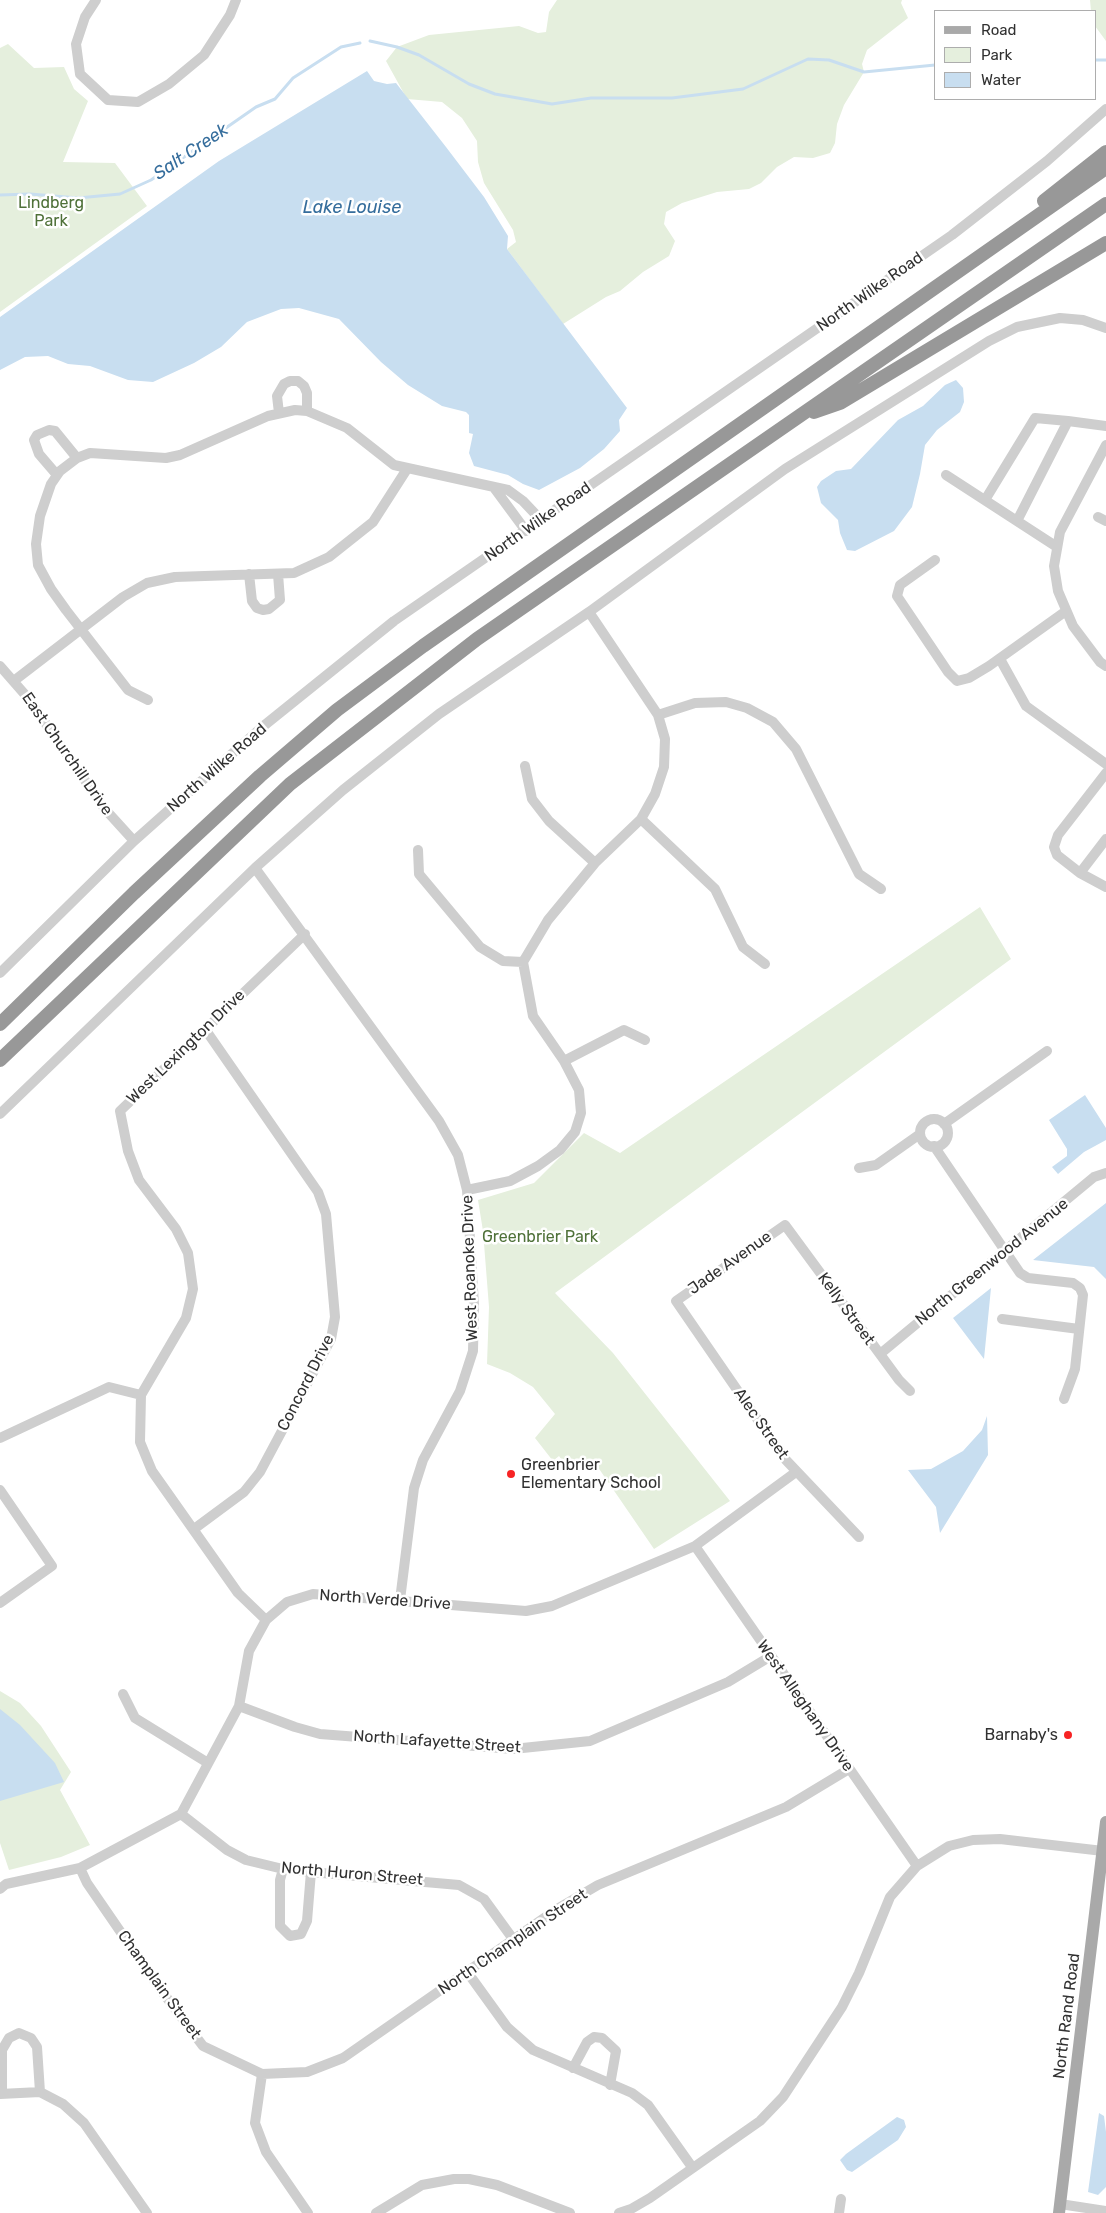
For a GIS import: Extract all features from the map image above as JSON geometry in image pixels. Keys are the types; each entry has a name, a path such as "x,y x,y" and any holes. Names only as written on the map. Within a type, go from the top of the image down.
{"highway":[{"path":"921,297 1106,152"},
{"path":"0,1024 134,892 260,776 337,710 423,646 1106,168"},
{"path":"0,1060 290,784 477,639 1106,204"},
{"path":"797,418 840,403 1106,243"}],"main road":[{"name":"North Rand Road","path":"1060,2209 1106,1822"}],"street":[{"path":"96,0 85,17 76,44 80,74 108,100 138,102 169,84 204,55 230,15 236,0"},
{"name":"North Wilke Road","path":"0,973 134,842 261,728 394,621 952,235 1047,160 1106,109"},
{"path":"0,1114 255,868 343,790 439,714 588,612 785,470 989,340 1017,327 1060,318 1083,320 1106,328"},
{"path":"279,413 277,396 284,384 290,381 298,381 304,386 307,393 307,411"},
{"path":"148,700 128,690 51,589 38,565 36,544 40,516 51,484 57,475 77,458 98,453 166,458 180,455 238,428 279,413 307,411 346,428 394,464 407,469 495,489 508,490 523,501 541,520"},
{"path":"985,500 1034,418 1106,426"},
{"path":"1017,521 1068,421"},
{"path":"57,475 39,454 34,440 37,435 49,430 55,431 77,458"},
{"path":"1106,444 1060,532 1054,566 1058,591 1073,626 1100,662 1106,666"},
{"path":"15,680 124,597 147,583 174,577 294,573 329,557 344,547 373,522 407,469"},
{"path":"946,475 1057,547"},
{"path":"495,489 526,531"},
{"path":"936,560 900,585 896,596 948,672 957,682 969,678 1000,658 1066,611"},
{"path":"249,574 252,601 257,608 263,610 269,609 280,600 278,574"},
{"path":"467,1190 510,1181 538,1166 560,1150 575,1132 581,1113 579,1090 564,1061 533,1016 523,962 548,920 595,863 641,819 655,794 664,766 665,739 658,715 588,612"},
{"path":"1000,658 1026,706 1106,764"},
{"name":"East Churchill Drive","path":"0,666 15,680 104,808 134,842"},
{"path":"658,715 695,703 726,702 747,708 773,722 796,749 859,874 881,889"},
{"path":"524,766 532,799 549,821 595,863"},
{"path":"1106,773 1055,842 1054,851 1080,873 1106,887"},
{"path":"641,819 715,889 743,947 765,964"},
{"path":"1080,873 1106,839"},
{"path":"418,850 419,874 480,947 503,960 523,962"},
{"name":"West Roanoke Drive","path":"255,868 305,934 439,1121 458,1154 467,1190 474,1305 473,1351 460,1391 423,1460 414,1488 400,1600"},
{"name":"West Lexington Drive","path":"266,1620 238,1593 152,1471 140,1442 141,1395 186,1318 193,1289 188,1254 176,1229 139,1180 128,1151 120,1111 305,934"},
{"name":"Concord Drive","path":"194,1529 244,1492 260,1472 331,1339 335,1317 326,1214 318,1192 205,1029"},
{"path":"564,1061 624,1030 645,1040"},
{"path":"944,1124 1047,1051"},
{"path":"859,1168 876,1165 920,1134 922,1127 927,1121 937,1120 944,1124 947,1132 945,1140 934,1146"},
{"path":"920,1134 923,1141 934,1146 1020,1272 1028,1278 1073,1283 1080,1288 1083,1295 1075,1369 1064,1399"},
{"name":"North Greenwood Avenue","path":"880,1354 1094,1178 1106,1173"},
{"name":"Jade Avenue","path":"676,1301 784,1225"},
{"name":"Kelly Street","path":"784,1225 880,1354 910,1391"},
{"name":"Alec Street","path":"676,1301 784,1458 859,1536"},
{"path":"1002,1319 1079,1329"},
{"path":"0,1438 109,1387 141,1395"},
{"name":"North Verde Drive","path":"182,1814 239,1706 249,1651 266,1620 287,1602 313,1594 526,1611 552,1606 695,1546 796,1472"},
{"path":"0,1490 52,1566 0,1604"},
{"name":"West Alleghany Drive","path":"695,1546 917,1866"},
{"name":"North Lafayette Street","path":"239,1706 294,1727 320,1734 513,1749 590,1741 728,1682 771,1656"},
{"path":"123,1694 136,1718 208,1763"},
{"name":"North Champlain Street","path":"262,2074 308,2072 343,2058 468,1973 513,1939 598,1885 786,1807 849,1769"},
{"path":"0,1889 6,1884 80,1868 182,1814"},
{"name":"North Huron Street","path":"182,1814 227,1850 246,1860 283,1869 459,1885 484,1899 513,1939"},
{"path":"619,2213 631,2209 650,2198 760,2120 782,2097 842,2007 859,1973 890,1897 917,1866 949,1846 973,1840 1000,1839 1102,1851"},
{"name":"Champlain Street","path":"80,1868 86,1883 203,2046 262,2074"},
{"path":"283,1869 280,1880 280,1926 290,1936 300,1934 307,1921 311,1872"},
{"path":"468,1973 507,2027 533,2050 632,2093 648,2105 692,2167"},
{"path":"40,2092 37,2047 31,2038 19,2033 9,2038 2,2050 1,2094 40,2092 63,2104 84,2123 142,2211"},
{"path":"573,2068 587,2042 594,2037 602,2038 616,2051 610,2084"},
{"path":"262,2074 255,2123 266,2152 308,2213"},
{"path":"376,2213 422,2185 454,2178 496,2185 570,2213"},
{"path":"840,2213 841,2199"},
{"path":"1060,2209 1106,2211"}],"green space":[{"path":"557,0 902,0 901,3 908,18 867,50 862,64 864,72 844,105 837,124 835,143 830,153 813,158 794,157 777,167 761,183 749,189 717,192 682,203 666,212 664,224 675,241 669,256 643,272 620,291 606,297 563,324 507,249 516,242 513,230 484,183 478,162 477,141 462,118 442,102 407,99 386,61 397,47 429,35 519,26 538,33 546,32 549,12"},
{"path":"1090,0 1106,0 1106,41 1096,27 1096,10 1091,10"},
{"name":"Lindberg Park","path":"8,44 34,68 64,67 74,89 88,101 63,162 115,163 147,206 0,312 0,48"},
{"name":"Greenbrier Park","path":"980,907 1011,959 555,1293 613,1353 730,1501 654,1549 593,1460 565,1464 559,1456 553,1461 535,1438 555,1414 533,1387 510,1373 487,1364 489,1307 483,1231 478,1200 534,1183 584,1133 620,1153"},
{"path":"0,1691 20,1703 41,1726 71,1772 60,1790 90,1845 61,1857 9,1870 0,1843"}],"water":[{"name":"Lake Louise","path":"367,71 374,81 387,84 396,83 446,147 484,197 508,236 507,249 627,408 619,420 620,431 604,449 580,468 539,490 523,484 508,475 474,466 469,453 473,434 469,433 469,415 466,412 442,406 408,385 381,362 339,319 299,308 281,309 247,322 221,347 194,363 153,382 128,380 90,366 68,364 48,356 25,357 0,370 0,317 219,161"},
{"path":"956,380 963,388 964,402 960,412 937,430 925,445 912,507 894,531 855,551 847,550 840,533 838,520 821,503 817,487 821,481 836,471 851,469 898,420 923,406 945,385"},
{"path":"1085,1095 1106,1128 1106,1140 1084,1152 1058,1174 1052,1167 1067,1156 1067,1149 1049,1120"},
{"path":"1106,1203 1106,1279 1094,1267 1033,1260"},
{"path":"991,1288 984,1359 953,1318"},
{"path":"987,1416 988,1455 940,1533 936,1507 908,1470 931,1469 963,1451 982,1430"},
{"path":"0,1709 20,1725 55,1763 64,1782 0,1801"},
{"path":"1099,2113 1104,2116 1106,2132 1106,2187 1098,2195 1088,2192"},
{"path":"897,2117 904,2120 906,2127 898,2140 852,2172 847,2170 840,2160"}],"waterway":[{"path":"370,41 397,47 419,55 469,84 495,94 552,104 591,98 672,98 743,89 808,59 829,60 864,72 934,65"},
{"name":"Salt Creek","path":"0,195 30,194 78,198 120,194 151,180 256,107 275,99 293,78 341,47 360,43"},
{"path":"1096,60 1106,60"}],"place":[{"name":"Greenbrier Elementary School","path":"511,1474"},
{"name":"Barnaby's","path":"1068,1735"}]}
